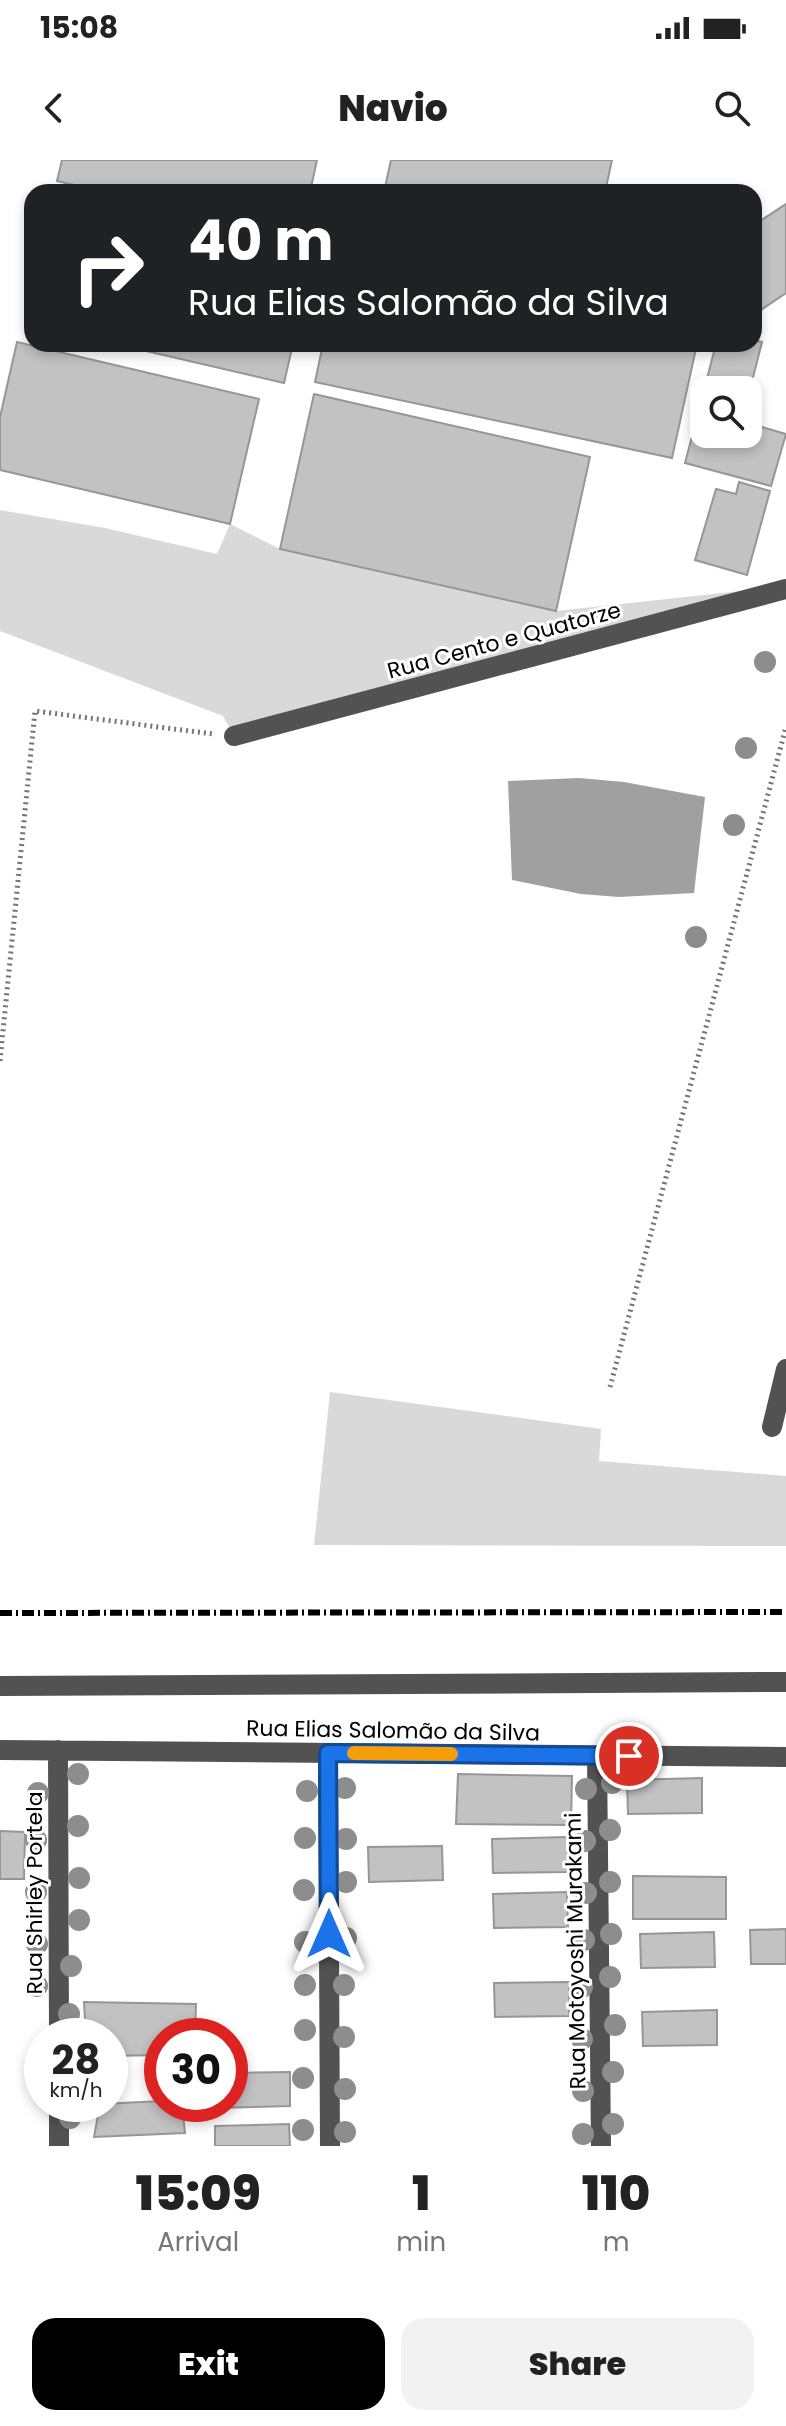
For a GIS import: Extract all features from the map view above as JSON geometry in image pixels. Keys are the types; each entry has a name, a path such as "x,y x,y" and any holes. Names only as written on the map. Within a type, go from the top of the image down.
{"street":[{"name":"Rua Cento e Quatorze","path":"234,736 786,589"},
{"path":"772,1427 786,1369"},
{"path":"0,1686 786,1682"},
{"name":"Rua Elias Salomão da Silva","path":"0,1750 786,1757"},
{"name":"Rua Shirley Portela","path":"58,1750 59,2018"},
{"path":"328,1753 330,2146"},
{"name":"Rua Motoyoshi Murakami","path":"597,1756 601,2146"},
{"path":"59,2122 59,2146"}],"path":[{"path":"0,1061 35,711 234,736"},
{"path":"610,1387 786,727"}],"shaded area":[{"path":"0,510 105,528 217,554 230,524 280,549 556,611 786,586 234,736 223,716 0,631"},
{"path":"579,778 624,782 705,797 694,893 619,897 581,894 512,880 508,781"},
{"path":"330,1392 601,1429 599,1461 786,1476 786,1546 314,1545"}],"building":[{"path":"62,160 317,160 312,184 70,184 57,181"},
{"path":"391,160 612,160 607,184 386,184"},
{"path":"786,204 786,293 762,309 762,220"},
{"path":"17,342 24,344 24,352 59,352 259,399 230,524 0,470 0,417"},
{"path":"150,352 291,352 284,383"},
{"path":"321,352 695,352 672,458 315,382"},
{"path":"714,352 759,352 753,376 708,376"},
{"path":"314,394 590,457 556,611 280,549"},
{"path":"762,427 786,434 771,486 685,463 690,444 690,448 762,448"},
{"path":"739,482 770,491 747,575 695,560 716,489 736,494"},
{"path":"458,1774 572,1776 571,1825 456,1824"},
{"path":"702,1778 702,1813 628,1814 627,1780"},
{"path":"0,1831 25,1832 24,1879 0,1879"},
{"path":"567,1837 567,1872 493,1873 492,1839"},
{"path":"442,1846 443,1880 369,1882 368,1847"},
{"path":"633,1876 726,1877 726,1919 633,1919"},
{"path":"567,1892 568,1927 494,1928 493,1894"},
{"path":"786,1929 786,1964 751,1964 750,1930"},
{"path":"714,1932 715,1967 641,1968 640,1934"},
{"path":"569,1982 569,2016 495,2017 494,1983"},
{"path":"84,2002 196,2004 196,2018 144,2018 144,2055 128,2056 128,2018 85,2018"},
{"path":"717,2010 717,2045 643,2046 642,2012"},
{"path":"290,2072 290,2106 248,2107 248,2073"},
{"path":"144,2102 144,2122 184,2122 185,2133 94,2137 97,2122 128,2122 128,2103"},
{"path":"289,2124 290,2146 215,2146 215,2126"}],"railway":[{"path":"0,1613 786,1612"}],"slow traffic":[{"path":"354,1753 451,1754"}],"route":[{"path":"329,1934 328,1753 629,1756"}]}
